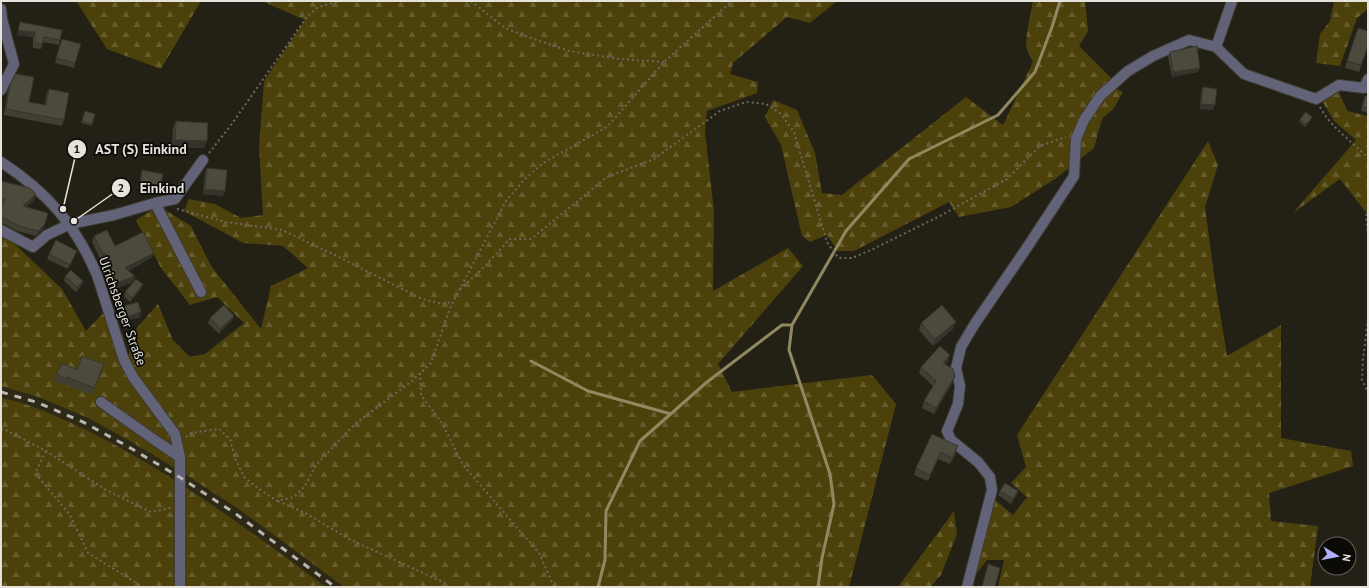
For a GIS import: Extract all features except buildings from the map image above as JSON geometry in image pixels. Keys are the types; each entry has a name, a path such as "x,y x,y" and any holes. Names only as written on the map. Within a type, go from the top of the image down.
{"street":[{"path":"1216,47 1232,1"},
{"path":"1,9 2,20 14,64 1,90"},
{"path":"967,587 992,490 990,477 978,462 951,440 947,431 958,404 960,386 956,368 961,347 1074,176 1074,152 1076,138 1084,120 1100,96 1128,71 1153,56 1189,40 1216,47 1244,74 1316,99 1339,85 1364,88 1368,79"},
{"path":"1,230 34,247 47,235 70,224 114,215 155,203 175,199 203,160"},
{"name":"Ulrichsberger Straße","path":"1,162 23,176 44,194 70,224 92,261 124,360 140,387 175,434 180,457 180,587"},
{"path":"155,203 201,292"},
{"path":"101,402 180,457"}],"path":[{"path":"203,160 231,125 306,18 318,8 340,1"},
{"path":"471,1 505,28 568,51 619,59 664,62"},
{"path":"277,501 294,497 305,486 316,465 355,424 431,363 459,289 506,201 524,180 543,163 607,126 664,62 732,1"},
{"path":"1316,99 1325,117 1368,158"},
{"path":"459,289 480,271 510,239 531,239 607,177 654,159 720,111 746,102 766,104 781,114 794,132 827,242 839,258 852,258 940,216 1007,180 1040,146 1079,133"},
{"path":"176,209 226,222 282,230 422,299 442,304 453,302"},
{"path":"1368,209 1366,216 1368,236"},
{"path":"1368,319 1362,380 1368,392"},
{"path":"420,373 421,395 442,423 463,465 539,553 552,582 556,587"},
{"path":"1,429 4,429 46,452 106,490 151,512 181,505"},
{"path":"178,445 191,433 220,429 230,439 235,458 244,477 259,489 277,501 308,514 351,540 445,583"},
{"path":"46,452 35,474 70,515 88,553 142,587"}],"shaded area":[{"path":"1,386 38,397 86,417 130,441 240,510 344,587 326,587 233,519 178,482 125,450 81,427 34,407 1,397"}],"green space":[{"path":"76,1 201,1 161,69 107,49"},
{"path":"262,1 837,1 810,23 787,17 733,63 730,74 758,82 757,93 707,111 705,132 714,212 713,291 788,248 803,266 718,364 732,392 872,375 896,404 849,587 344,587 240,510 130,441 86,417 38,397 1,386 1,231 62,289 86,331 107,309 121,362 163,428 168,424 135,374 128,357 135,330 158,304 173,340 190,357 205,354 244,323 217,297 190,305 161,268 136,220 159,206 191,226 211,266 261,329 271,286 308,268 283,246 243,243 184,211 189,199 215,204 241,218 263,215 259,147 264,81 305,20"},
{"path":"1033,1 1085,1 1088,31 1079,46 1111,78 1107,85 1123,92 1114,108 1102,119 1094,148 1055,179 1011,207 959,217 949,202 854,251 838,251 827,235 810,242 802,236 781,145 765,117 773,100 797,110 815,153 822,193 842,195 966,97 1003,125 1033,62 1026,47 1027,32"},
{"path":"1334,1 1368,1 1368,9 1357,18 1340,66 1316,63 1320,34 1330,21"},
{"path":"1339,92 1347,111 1368,116 1368,215 1340,179 1293,213 1356,140 1334,121 1322,101"},
{"path":"1208,141 1218,165 1205,207 1227,356 1281,325 1281,438 1351,451 1353,466 1269,493 1271,521 1318,526 1310,587 998,587 1004,560 987,560 967,586 993,498 1013,515 1027,497 1011,483 1026,467 1017,435"},
{"path":"1,397 32,406 75,425 150,465 222,512 326,587 1,587"},
{"path":"954,511 957,534 941,575 930,587 898,587"}],"waterway":[{"path":"818,587 822,558 834,504 830,474 789,350 792,325 846,231 909,159 998,115 1035,72 1060,1"},
{"path":"598,587 605,560 606,511 640,441 707,382 782,325 792,325"},
{"path":"531,361 588,391 671,414"}],"railway":[{"path":"1,392 36,402 83,422 127,446 181,478 236,514 335,587"}],"place":[{"name":"AST (S) Einkind","path":"63,209"},
{"name":"Einkind","path":"74,221"}]}
